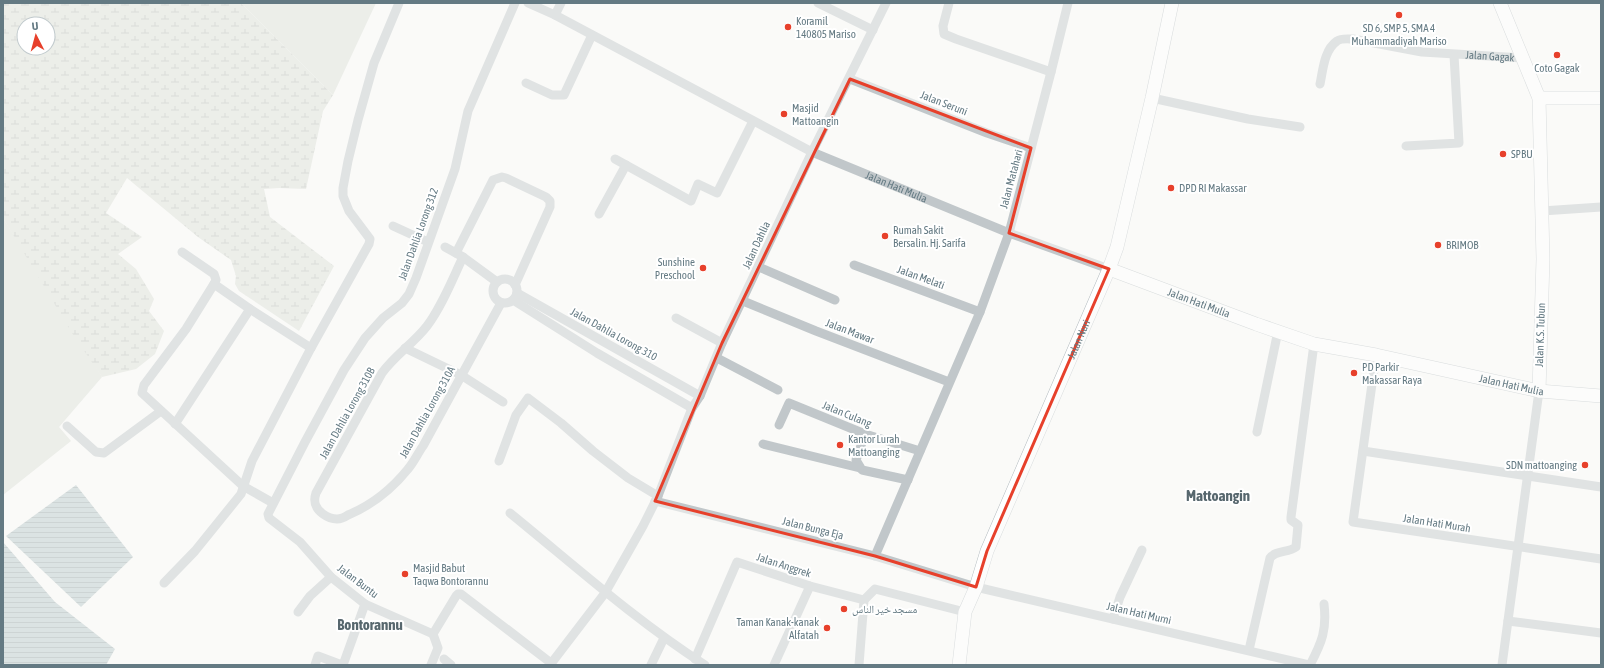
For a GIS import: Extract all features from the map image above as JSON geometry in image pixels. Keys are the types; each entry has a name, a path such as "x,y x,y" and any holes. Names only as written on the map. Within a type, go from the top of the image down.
{"street":[{"path":"164,583 195,551 241,494 252,461 311,348 369,244 370,239 349,211 343,196 343,188 356,127 374,63 399,3"},
{"name":"Jalan Dahlia Lorong 312","path":"268,514 344,370 365,338 383,318 402,303 409,294 455,169 468,111 515,3"},
{"name":"Jalan Hati Mulia","path":"528,3 555,15 812,152 1009,233 1314,344 1376,355 1539,391 1601,396"},
{"path":"555,15 561,3"},
{"path":"818,3 873,30"},
{"name":"Jalan Dahlia","path":"550,664 605,593 643,526 657,498 692,408 700,396 722,343 812,152 850,79 886,3"},
{"path":"949,3 943,26 944,34 1051,72"},
{"name":"Jalan Matahari","path":"875,556 980,312 1009,233 1068,3"},
{"name":"Jalan Nuri","path":"960,665 965,612 970,586 987,551 1109,269 1117,247 1152,98 1172,3"},
{"name":"Jalan Gagak","path":"1500,3 1539,98"},
{"path":"526,83 552,95 564,95 592,35"},
{"name":"Jalan Gagak","path":"1320,84 1328,52 1337,40 1344,39 1352,39 1422,52 1523,58"},
{"path":"1406,146 1459,143 1454,55"},
{"name":"Jalan Seruni","path":"850,79 987,133 1031,148"},
{"path":"1152,98 1241,117 1300,126"},
{"path":"1539,98 1601,98"},
{"name":"Jalan K.S. Tubun","path":"1502,665 1539,391 1543,259 1539,98"},
{"path":"615,159 691,201 698,184 717,193 753,121"},
{"path":"599,214 626,165"},
{"name":"Jalan Dahlia Lorong 310B","path":"328,518 315,506 314,499 316,493 382,373 405,348 419,336 435,314 459,255 493,180 502,177 546,197 550,201 550,206 515,293"},
{"path":"1542,211 1601,207"},
{"path":"393,226 428,242"},
{"path":"445,246 497,282"},
{"path":"182,252 214,274 216,280 186,328 142,388 143,395 243,486 273,503"},
{"name":"Jalan Melati","path":"854,265 980,312"},
{"path":"759,267 834,300"},
{"path":"501,280 509,280 515,293 506,303 498,301 494,294 497,282 501,280"},
{"path":"214,284 311,348"},
{"name":"Jalan Dahlia Lorong 310","path":"515,293 700,396"},
{"name":"Jalan Dahlia Lorong 310","path":"515,293 597,353 692,408"},
{"name":"Jalan Mawar","path":"743,301 816,331 949,382"},
{"name":"Jalan Dahlia Lorong 310A","path":"328,518 340,519 376,501 409,468 423,446 502,302"},
{"path":"175,424 250,309"},
{"path":"676,318 722,343"},
{"path":"1257,432 1278,331"},
{"path":"597,353 604,342"},
{"path":"1250,650 1270,558 1275,554 1296,547 1298,525 1291,520 1291,518 1314,344"},
{"path":"405,348 462,375 503,402"},
{"path":"1376,355 1363,451 1601,487"},
{"path":"716,358 778,390"},
{"path":"654,386 661,374"},
{"name":"Jalan Bunga Eja","path":"499,461 511,425 528,398 561,423 593,451 657,498 875,556 970,586"},
{"name":"Jalan Culang","path":"779,425 789,403 865,434 920,451"},
{"path":"67,426 96,452 104,453 161,411"},
{"path":"860,468 856,460 865,434"},
{"path":"763,444 860,468 862,470 908,480"},
{"name":"Jalan Hati Murah","path":"1363,451 1353,522 1601,559"},
{"path":"510,513 605,593 664,638 705,665"},
{"name":"Jalan Buntu","path":"268,514 269,518 300,542 330,576 365,604 433,634"},
{"path":"1113,619 1120,597 1142,550"},
{"name":"Jalan Anggrek","path":"695,659 737,562 810,586 864,600"},
{"path":"298,612 310,596 330,576"},
{"path":"774,665 810,586"},
{"name":"Jalan Hati Murni","path":"970,586 1310,665"},
{"path":"858,665 864,600 875,589 965,612"},
{"path":"431,665 438,648 433,634 458,594 461,594 476,605 550,664"},
{"path":"315,665 318,656 342,665 365,604"},
{"path":"1310,665 1323,640 1325,626 1324,604"},
{"path":"1508,621 1601,633"},
{"path":"651,665 664,638"}],"highlighted area":[{"path":"850,79 1031,148 1009,233 1109,269 987,551 976,587 875,556 655,501 722,343"}],"green space":[{"path":"3,3 241,3 333,95 323,111 306,189 264,189 270,217 334,266 299,331 239,291 235,284 236,276 231,260 198,237 127,178 106,213 142,237 118,254 136,269 154,299 149,311 164,331 155,354 136,369 102,377 72,333 3,218"},
{"path":"241,3 376,3 333,95"},
{"path":"3,218 102,377 59,427 71,441 3,495"}],"shaded area":[{"path":"76,485 133,557 81,607 6,536"},
{"path":"3,542 55,602 115,649 106,665 3,665"}],"place":[{"name":"SD 6, SMP 5, SMA 4 Muhammadiyah Mariso","path":"1399,15"},
{"name":"Koramil 140805 Mariso","path":"788,27"},
{"name":"Coto Gagak","path":"1557,55"},
{"name":"Masjid Mattoangin","path":"784,114"},
{"name":"SPBU","path":"1503,154"},
{"name":"DPD RI Makassar","path":"1171,188"},
{"name":"Rumah Sakit Bersalin. Hj. Sarifa","path":"885,236"},
{"name":"BRIMOB","path":"1438,245"},
{"name":"Sunshine Preschool","path":"703,268"},
{"name":"PD Parkir Makassar Raya","path":"1354,373"},
{"name":"Kantor Lurah Mattoanging","path":"840,445"},
{"name":"SDN mattoanging","path":"1585,465"},
{"name":"Masjid Babut Taqwa Bontorannu","path":"405,574"},
{"name":"مسجد خير الناس","path":"844,609"},
{"name":"Taman Kanak-kanak Alfatah","path":"827,628"}],"district":[{"name":"Mattoangin","path":"1218,495"},
{"name":"Bontorannu","path":"370,624"}]}
